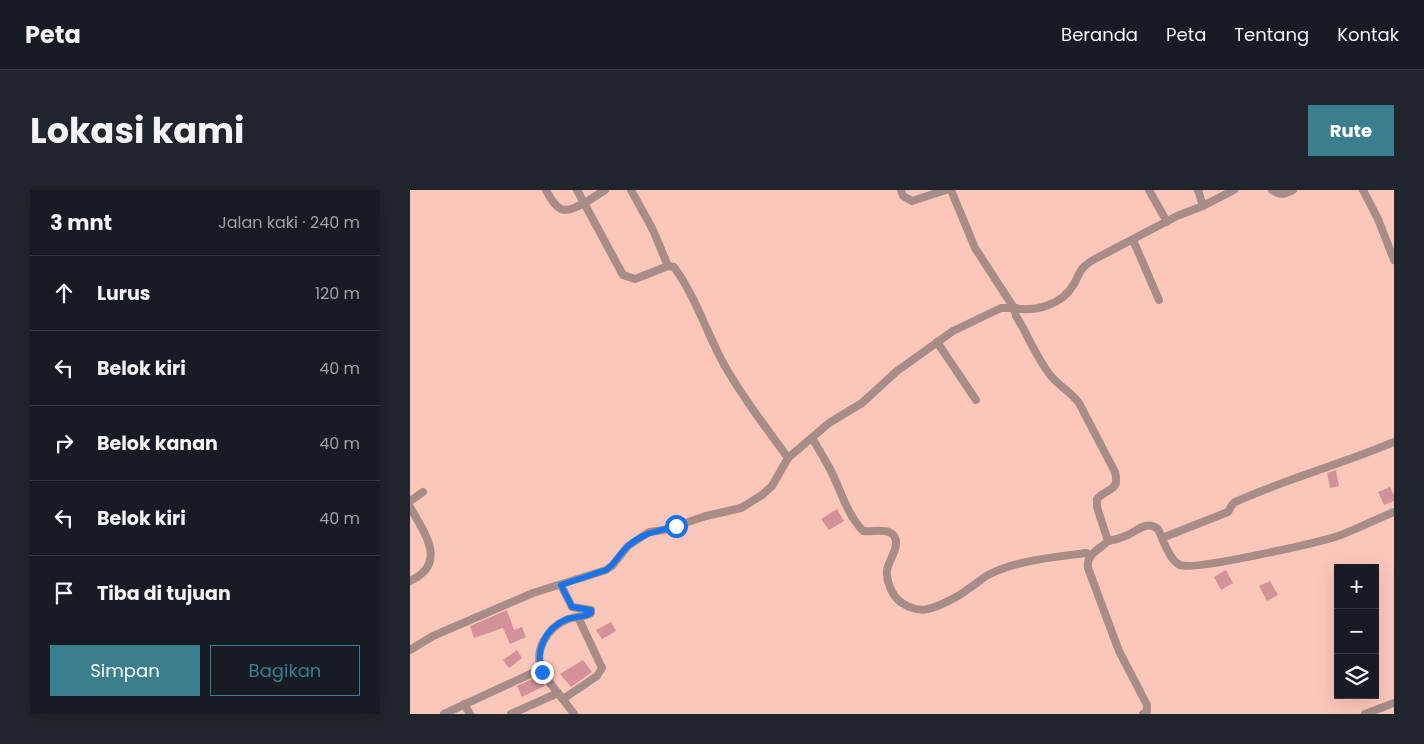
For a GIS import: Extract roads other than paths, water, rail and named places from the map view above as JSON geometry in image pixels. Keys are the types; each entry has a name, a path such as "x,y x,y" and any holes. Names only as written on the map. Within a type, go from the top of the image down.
{"street":[{"path":"546,190 562,209 574,209 605,190"},
{"path":"577,190 623,275 636,279 668,266 674,267 688,288 721,359 748,403 788,458"},
{"path":"631,190 653,230 668,266"},
{"path":"901,190 903,196 912,201 946,190"},
{"path":"951,190 976,248 1014,308 1016,316 1050,375 1062,388 1073,394 1079,403 1114,472 1117,481 1115,486 1097,499 1097,507 1108,542"},
{"path":"1149,190 1167,222"},
{"path":"1198,190 1203,206"},
{"path":"410,650 434,636 533,593 606,570 612,566 628,546 649,532 664,530 706,516 741,508 762,495 772,486 788,458 829,423 862,403 897,371 953,331 1001,308 1036,309 1061,299 1068,293 1078,274 1086,264 1234,190"},
{"path":"1272,190 1284,195 1292,190"},
{"path":"1363,190 1378,219 1394,260"},
{"path":"1134,240 1159,300"},
{"path":"937,342 976,400"},
{"path":"812,438 855,522 863,531 889,532 893,536 896,546 888,566 888,578 898,600 910,607 925,610 933,608 967,590 990,573 1006,568 1040,559 1086,553 1091,555"},
{"path":"1162,538 1228,512 1232,505 1260,492 1356,458 1394,442"},
{"path":"410,501 423,492"},
{"path":"410,507 424,532 431,556 430,565 426,571 410,581"},
{"path":"1143,714 1146,711 1147,705 1119,651 1088,568 1087,563 1091,555 1108,542 1126,536 1146,525 1154,526 1176,562 1182,566 1197,566 1230,561 1340,536 1394,512"},
{"path":"561,585 572,607 591,612 567,619 555,626 548,634 539,656 541,669 574,714"},
{"path":"511,714 561,696 597,676 602,668 578,617"},
{"path":"444,714 541,669"},
{"path":"1365,714 1394,703"},
{"path":"464,704 470,714"}]}
